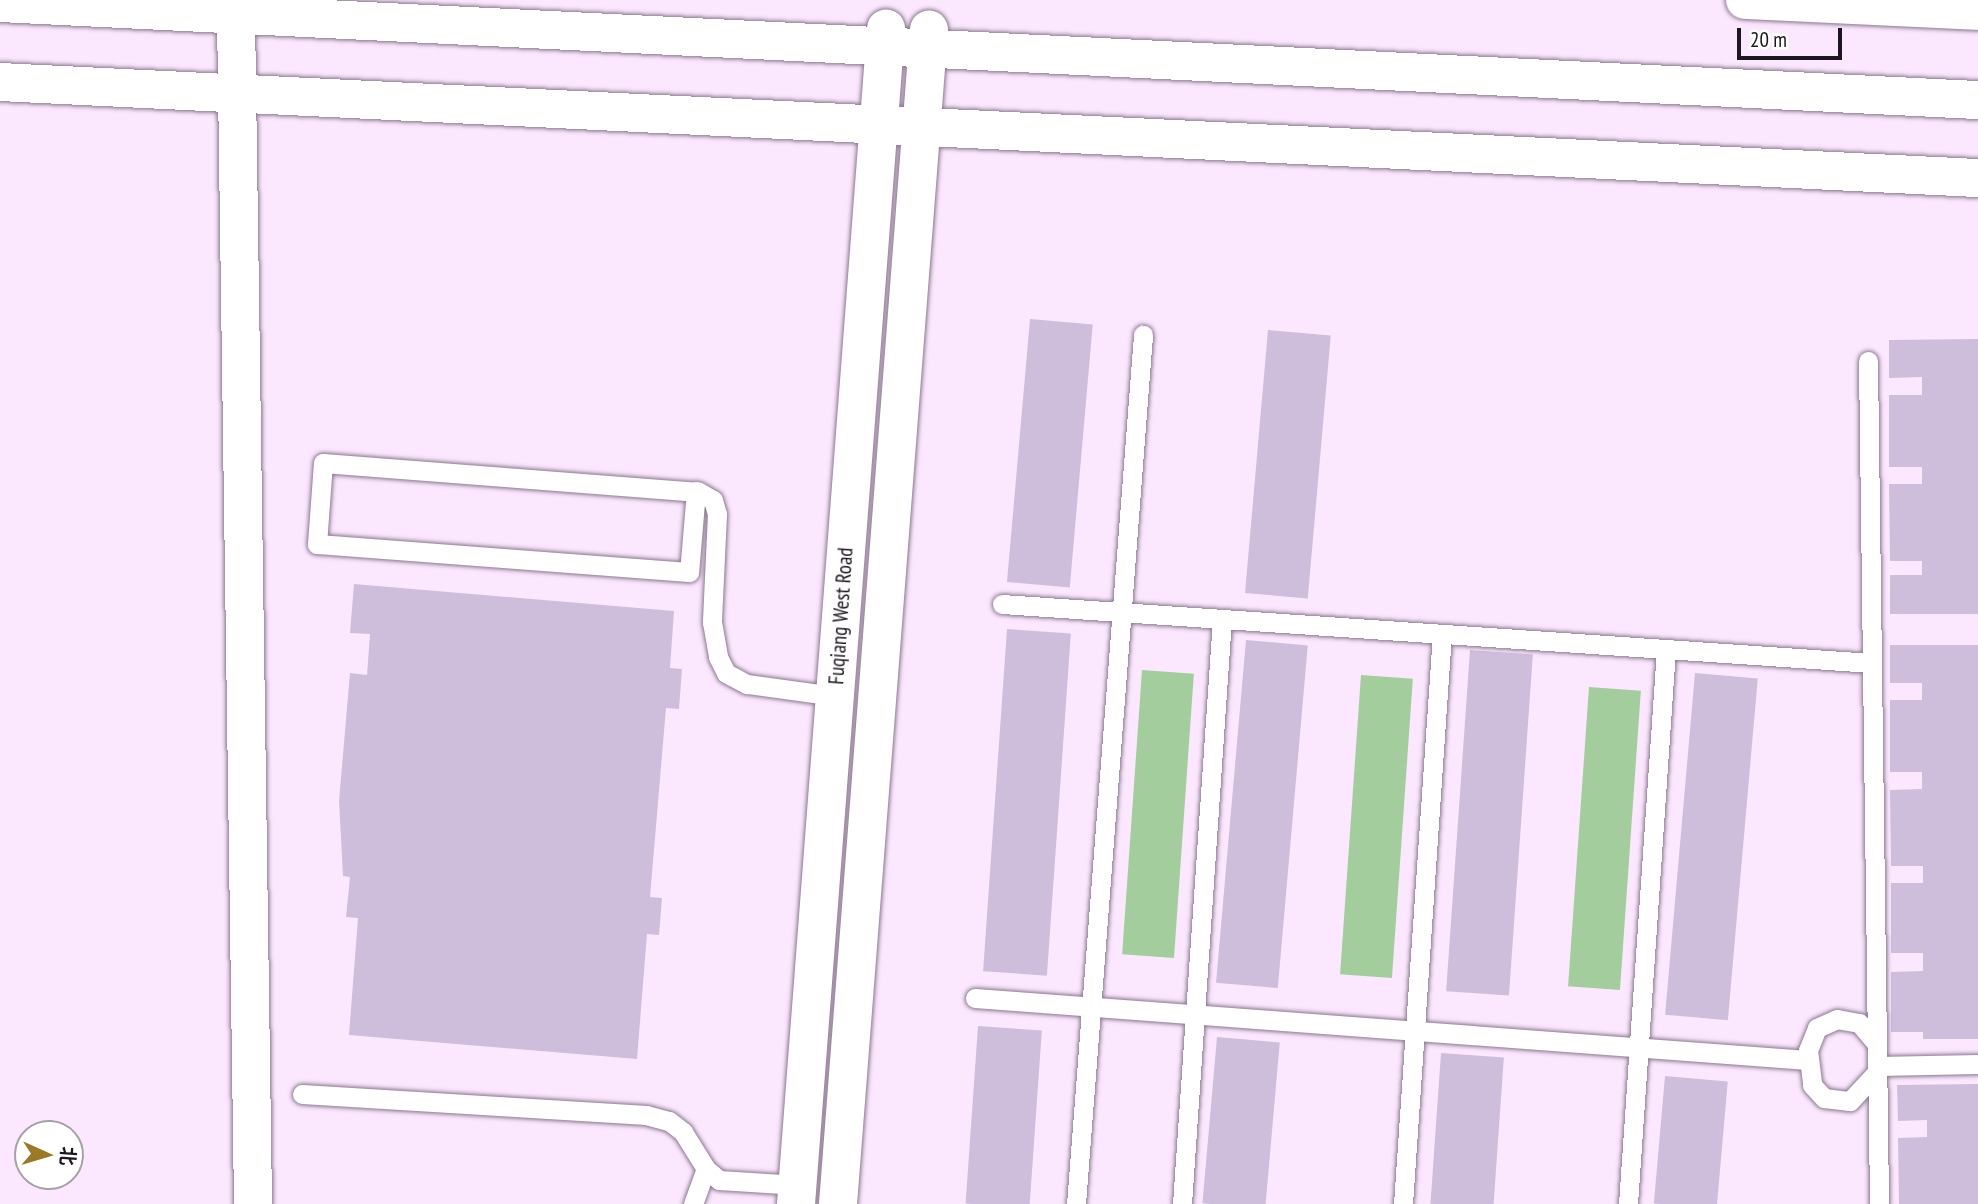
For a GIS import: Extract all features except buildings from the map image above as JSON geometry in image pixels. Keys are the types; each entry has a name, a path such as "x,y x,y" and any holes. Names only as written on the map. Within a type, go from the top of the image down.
{"main road":[{"path":"315,0 885,37"},
{"path":"1745,0 1978,12"},
{"path":"0,3 236,15 885,37 1978,82"},
{"path":"236,15 253,1204"},
{"name":"Fuqiang West Road","path":"797,1195 885,37"},
{"path":"929,39 1978,100"},
{"name":"Fuqiang West Road","path":"838,1204 929,39"},
{"path":"0,82 1978,178"}],"lane":[{"path":"1076,1204 1143,335"},
{"path":"1868,361 1879,1204"},
{"path":"696,491 689,572 317,544 323,463 696,491 713,500 717,514 712,622 718,657 726,673 747,684 835,696"},
{"path":"1002,604 1872,663"},
{"path":"1182,1204 1222,619"},
{"path":"1404,1204 1443,634"},
{"path":"1628,1204 1666,649"},
{"path":"975,998 1808,1060"},
{"path":"1876,1043 1859,1023 1837,1019 1817,1028 1808,1060 1812,1085 1818,1096 1839,1102 1860,1093 1877,1069"},
{"path":"1877,1069 1978,1064"},
{"path":"302,1094 646,1115 669,1121 683,1132 706,1169 719,1180 797,1195"},
{"path":"693,1204 706,1169"}],"green space":[{"path":"1142,670 1194,674 1174,958 1122,954"},
{"path":"1361,675 1413,679 1392,978 1340,974"},
{"path":"1589,687 1641,691 1620,990 1568,986"}]}
